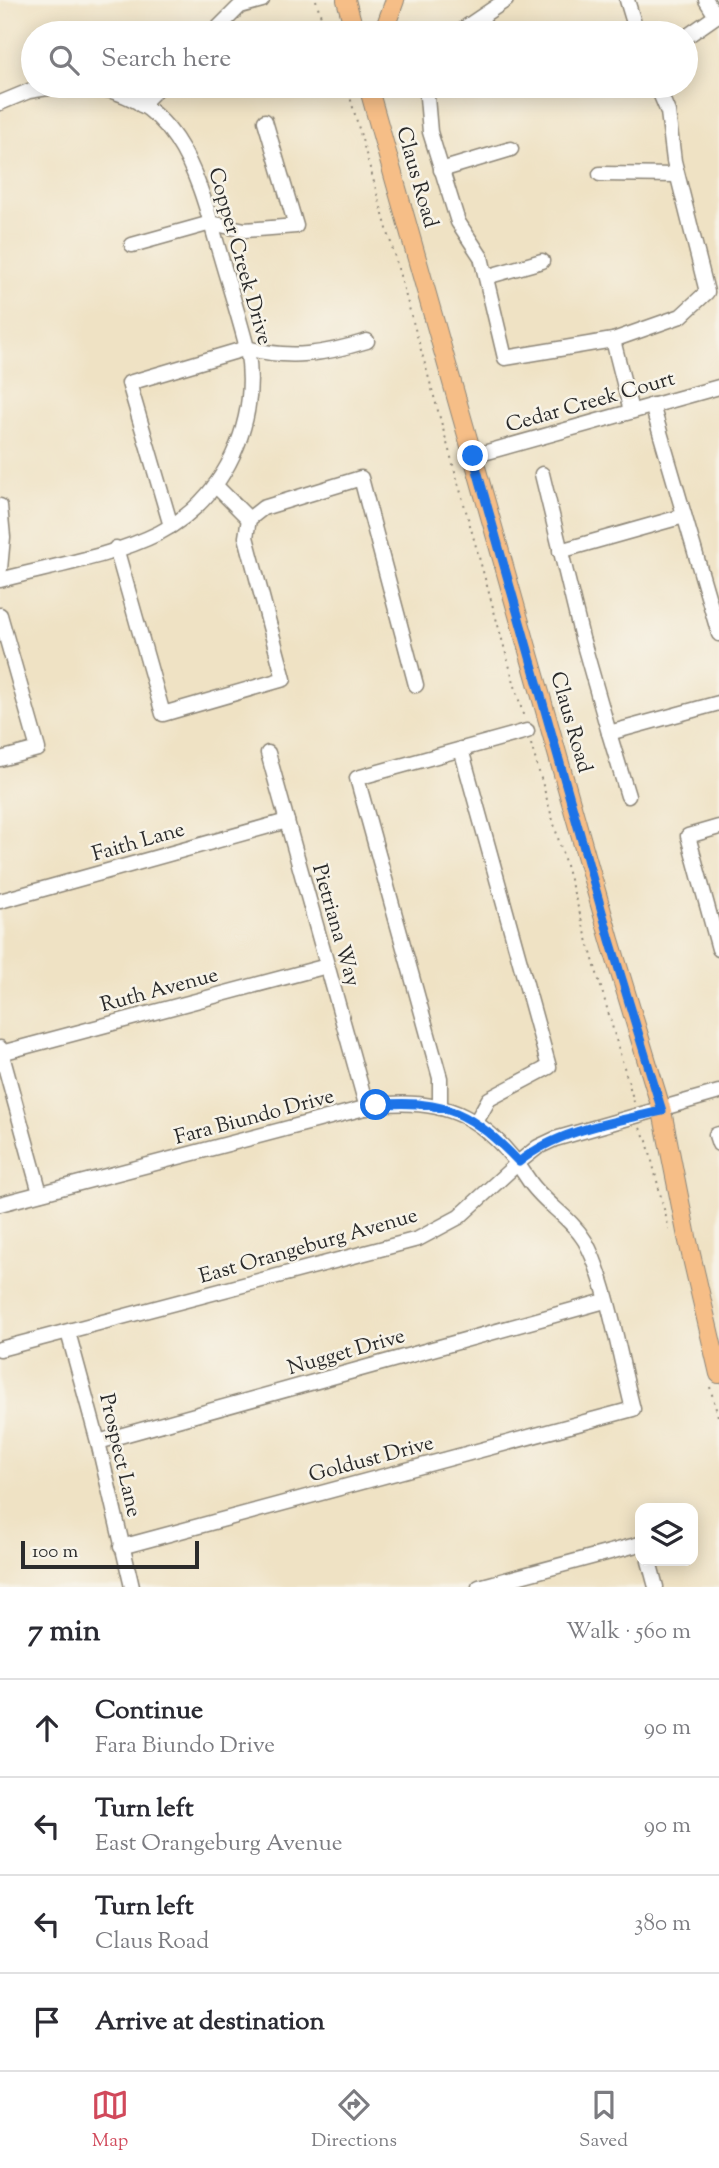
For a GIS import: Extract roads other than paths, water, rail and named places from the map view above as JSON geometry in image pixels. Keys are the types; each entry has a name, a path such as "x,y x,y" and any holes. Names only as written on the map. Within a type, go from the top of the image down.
{"main road":[{"path":"346,0 352,21"},
{"path":"388,21 396,0"},
{"name":"Claus Road","path":"371,98 610,940 662,1111 714,1379"}],"street":[{"path":"225,21 240,6 262,0"},
{"path":"475,21 506,0"},
{"path":"627,0 633,21"},
{"path":"698,29 718,15 706,0"},
{"path":"0,103 21,94"},
{"name":"Copper Creek Drive","path":"0,580 141,541 171,526 190,512 215,485 228,466 244,428 250,378 247,348 190,157 162,121 141,105 125,98"},
{"path":"141,105 148,98"},
{"path":"427,98 430,132 458,222 481,257 505,358 613,340 681,316 707,292 677,175 668,112 662,98"},
{"path":"132,245 211,223 245,230 296,226 265,121"},
{"path":"442,170 512,149"},
{"path":"600,174 677,175"},
{"path":"486,277 542,261"},
{"path":"613,340 631,411"},
{"path":"171,526 129,383 247,348 290,356 310,355 367,341"},
{"name":"Cedar Creek Court","path":"473,456 719,387"},
{"path":"652,405 719,634"},
{"path":"542,474 560,551 628,796"},
{"path":"116,548 163,714 285,679 246,537 249,519 263,508 360,478 416,685"},
{"path":"215,485 249,519"},
{"path":"0,506 3,537 0,569"},
{"path":"560,551 684,516"},
{"path":"0,615 38,749 0,759"},
{"path":"609,733 719,703"},
{"path":"440,1108 440,1079 357,778 527,731"},
{"path":"461,749 549,1067 489,1099 476,1122"},
{"name":"Pietriana Way","path":"268,753 367,1108"},
{"name":"Faith Lane","path":"0,901 287,821"},
{"path":"719,827 688,836 719,949"},
{"name":"Ruth Avenue","path":"1,1050 327,966"},
{"path":"1,1050 40,1193"},
{"name":"East Orangeburg Avenue","path":"0,1349 418,1238 459,1217 538,1147 555,1139 662,1111 719,1092"},
{"name":"Fara Biundo Drive","path":"0,1204 367,1108 397,1103 440,1108 476,1122 519,1162 528,1180 562,1212 586,1242 605,1301 633,1409"},
{"path":"719,1134 716,1135 719,1144"},
{"name":"Nugget Drive","path":"99,1441 605,1301"},
{"name":"Prospect Lane","path":"68,1332 99,1441 132,1587"},
{"name":"Goldust Drive","path":"121,1547 633,1409"},
{"path":"479,1587 515,1582 635,1546"},
{"path":"650,1566 656,1587"}]}
